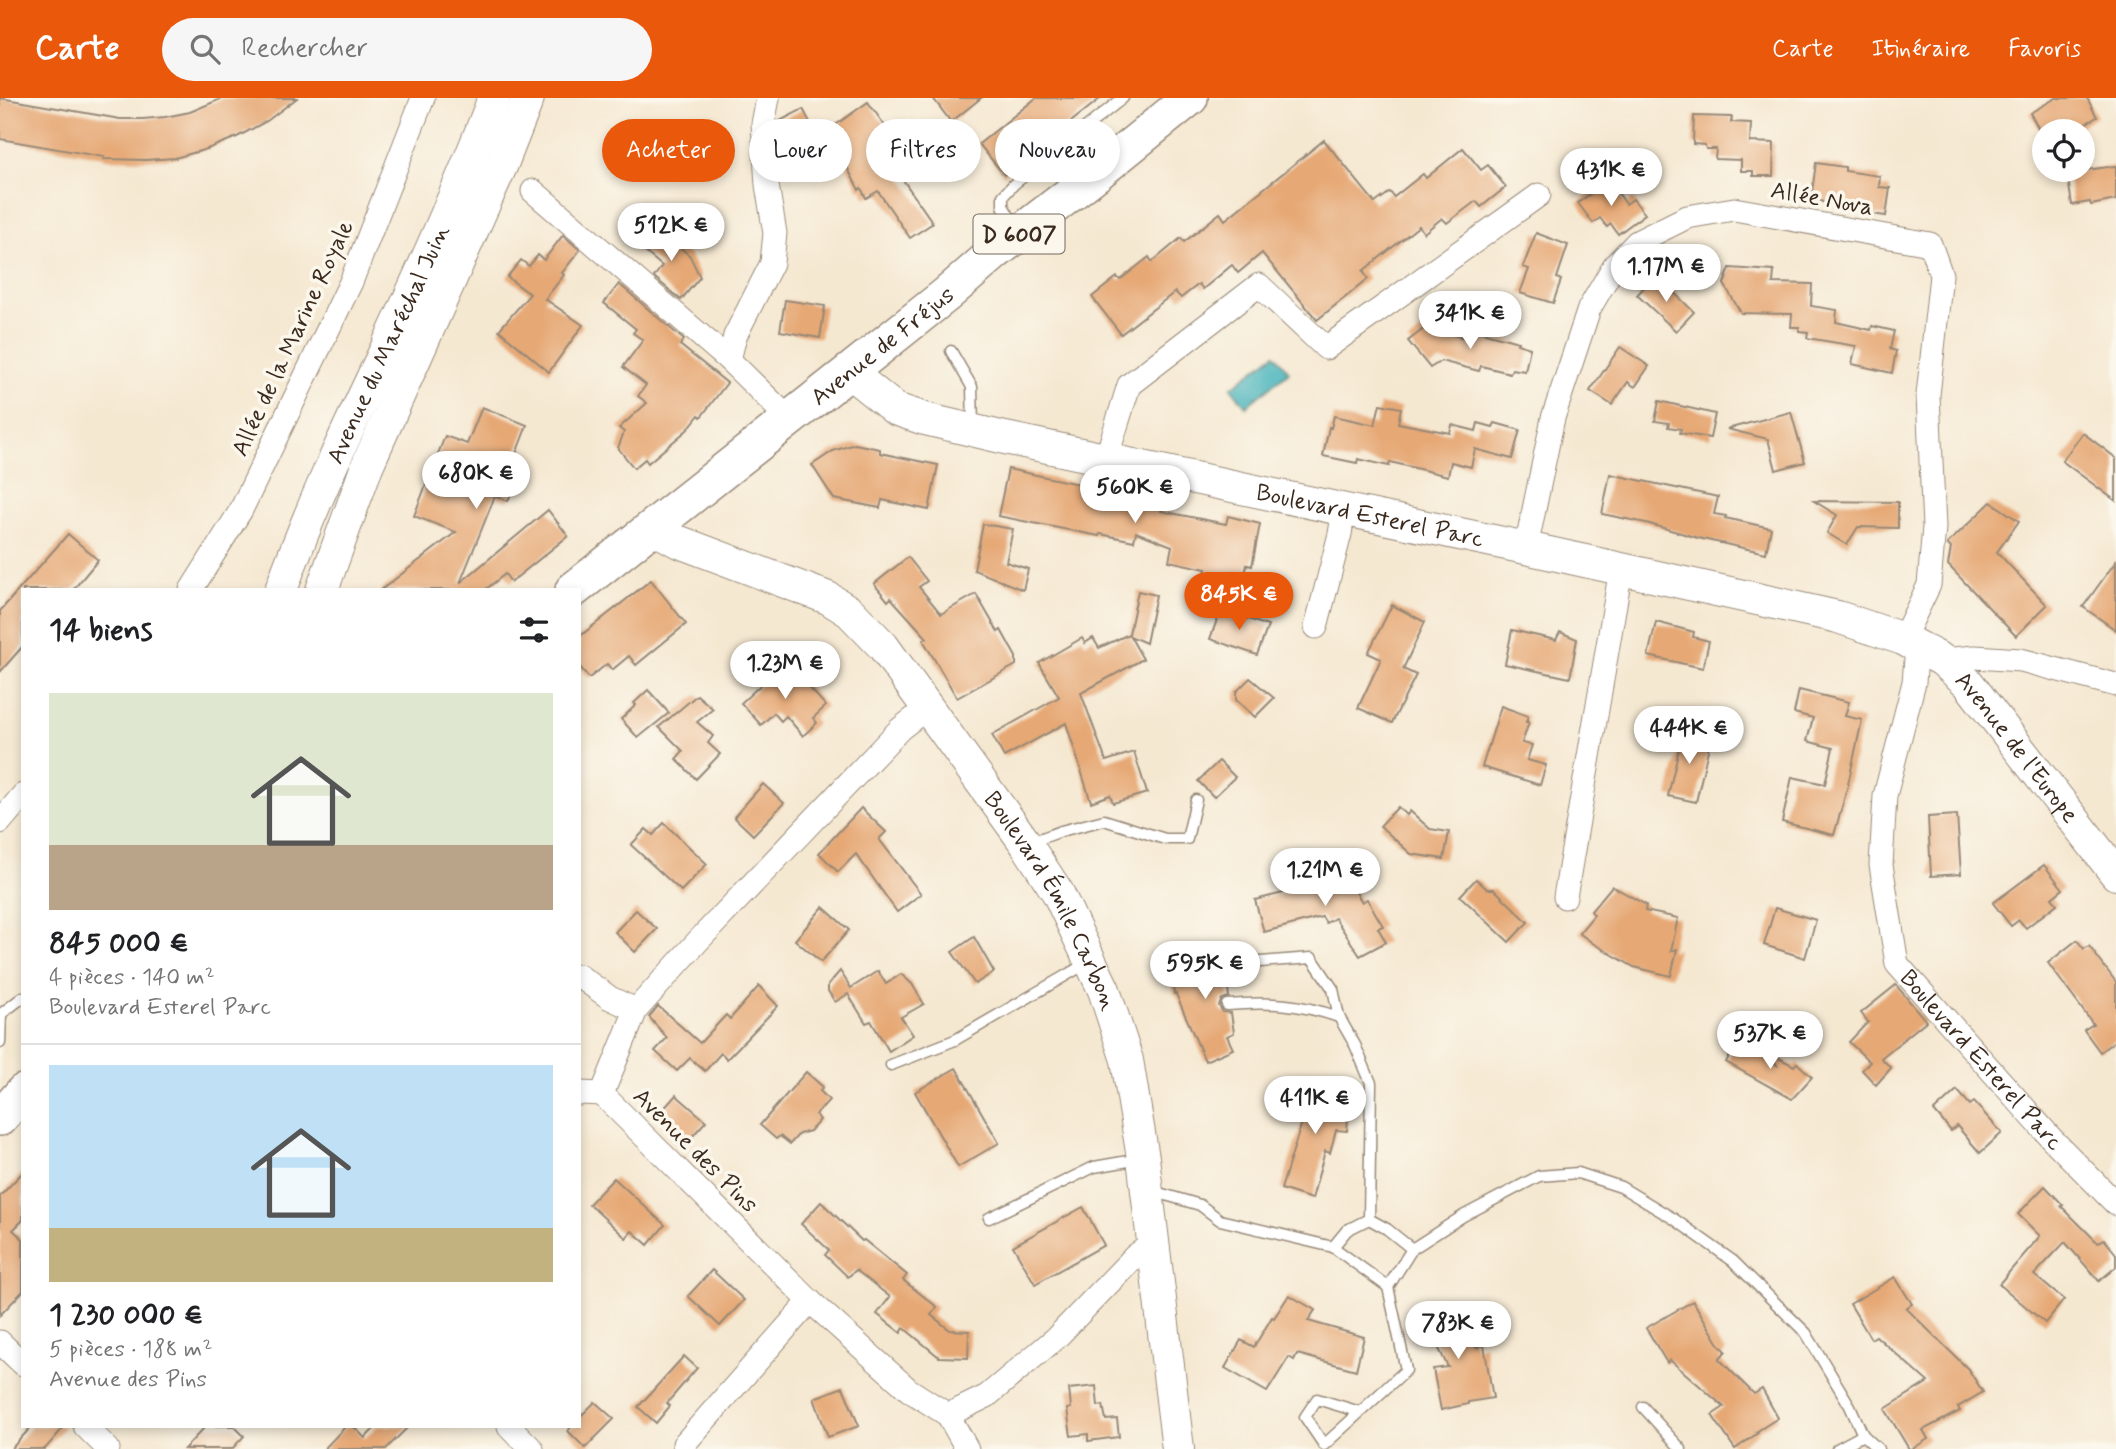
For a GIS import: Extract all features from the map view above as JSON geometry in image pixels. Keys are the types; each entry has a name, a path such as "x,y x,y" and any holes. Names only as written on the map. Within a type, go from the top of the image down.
{"main road":[{"name":"Avenue de Fréjus","path":"576,588 1190,98"}],"street":[{"name":"Allée de la Marine Royale","path":"192,588 241,510 351,282 423,98"},
{"name":"Avenue du Maréchal Juin","path":"282,588 301,534 443,225 494,98"},
{"name":"Avenue du Maréchal Juin","path":"322,588 367,466 502,164 528,98"},
{"path":"729,360 735,336 772,263 775,233 767,185 764,124 768,98"},
{"path":"533,191 729,360 789,419"},
{"path":"1106,459 1129,385 1259,285 1326,348 1539,195"},
{"name":"Allée Nova","path":"1526,548 1553,418 1588,309 1614,266 1637,242 1687,217 1734,209 1930,244 1941,275 1928,395 1934,527 1921,649"},
{"name":"Boulevard Esterel Parc","path":"849,372 895,409 925,419 1838,617 1921,649 1885,796 1881,865 1897,964 2051,1138 2116,1204"},
{"path":"1316,627 1344,509"},
{"name":"Boulevard Émile Carbon","path":"652,527 677,541 828,598 850,612 883,646 1058,892 1104,990 1127,1060 1143,1158 1178,1449"},
{"path":"1565,897 1621,569"},
{"path":"1921,649 2021,660 2116,685"},
{"name":"Avenue de l'Europe","path":"1921,649 1968,683 2116,874"},
{"name":"Avenue des Pins","path":"927,708 900,729 636,1010 591,1094 810,1301 909,1390 948,1415 967,1449"},
{"path":"0,822 21,797"},
{"path":"581,977 610,998 636,1010"},
{"path":"948,1415 987,1396 1007,1380 1056,1338 1135,1256 1152,1244"},
{"path":"684,1444 810,1301"},
{"path":"0,1342 21,1362"},
{"path":"87,1428 108,1449"},
{"path":"511,1428 533,1449"}],"lane":[{"path":"1020,233 1003,206 1003,196 1014,184 1124,98"},
{"path":"951,351 972,387 973,430"},
{"path":"1026,844 1060,831 1104,820 1166,839 1187,839 1196,800"},
{"path":"1260,962 1312,958 1333,989 1339,1017 1355,1045 1371,1083 1369,1219"},
{"path":"891,1065 955,1040 1091,961"},
{"path":"0,1044 1,1014 21,999"},
{"path":"1227,1005 1260,1002 1319,1010 1339,1017"},
{"path":"989,1218 1094,1167 1143,1158"},
{"path":"1388,1287 1412,1248 1463,1216 1539,1176 1578,1173 1621,1186 1734,1261 1806,1333 1850,1406 1863,1435 1878,1449"},
{"path":"1146,1189 1200,1205 1220,1220 1333,1247 1388,1287 1406,1370 1324,1445 1305,1416 1317,1399 1360,1412"},
{"path":"1333,1247 1348,1230 1369,1219"},
{"path":"1369,1219 1412,1248"},
{"path":"1643,1407 1681,1449"},
{"path":"1837,1449 1863,1435"}],"water":[{"path":"1275,354 1289,372 1246,406 1231,388"}],"building":[{"path":"0,98 120,119 143,119 190,112 223,98 297,98 267,121 237,137 175,158 145,160 104,159 0,139"},
{"path":"933,98 981,98 955,119 949,119"},
{"path":"1036,98 1101,98 1075,119 1010,119"},
{"path":"2056,98 2087,98 2097,117 2033,119 2030,113"},
{"path":"868,102 880,119 866,119 866,182 904,182 933,223 910,238 878,191 866,198 861,188 859,190 852,177 852,119 844,119"},
{"path":"803,109 808,119 784,119"},
{"path":"1694,116 1732,117 1731,122 1751,123 1750,142 1774,143 1773,176 1753,176 1753,171 1741,171 1741,160 1715,159 1716,149 1706,149 1705,145 1693,144"},
{"path":"995,131 995,164 981,146 981,142"},
{"path":"1324,140 1375,203 1390,192 1394,197 1423,174 1426,178 1463,148 1481,170 1488,165 1506,187 1481,207 1476,201 1447,223 1442,218 1424,233 1419,226 1363,271 1368,279 1317,320 1262,253 1238,273 1232,265 1203,289 1199,284 1181,298 1175,292 1121,334 1092,297 1117,277 1120,280 1149,257 1152,262 1181,238 1184,242 1220,213 1225,220"},
{"path":"1816,163 1880,176 1879,187 1890,188 1886,216 1811,199"},
{"path":"2116,166 2116,200 2091,205 2090,202 2072,205 2068,182 2095,182 2095,169"},
{"path":"1609,180 1626,204 1633,199 1645,214 1618,234 1611,224 1607,227 1600,218 1593,223 1578,203"},
{"path":"655,225 690,256 700,277 681,300 654,277 662,266 638,246"},
{"path":"1536,233 1568,245 1557,278 1561,280 1553,303 1520,293 1529,269 1523,267"},
{"path":"563,235 580,250 545,299 583,325 549,372 499,330 530,294 507,277 521,260 529,266 538,255 544,260"},
{"path":"1730,268 1774,271 1773,283 1812,284 1811,306 1837,310 1836,322 1871,330 1872,326 1894,331 1890,349 1896,351 1892,373 1852,364 1856,346 1807,338 1808,332 1799,331 1799,327 1791,327 1792,314 1741,313 1724,284"},
{"path":"1652,279 1656,283 1660,279 1694,312 1676,331 1637,295"},
{"path":"619,284 684,340 680,345 727,383 701,417 699,415 687,430 648,463 645,459 634,468 618,448 624,432 619,428 647,403 638,396 646,385 623,367 643,340 633,333 636,329 604,303"},
{"path":"785,300 825,306 820,338 780,331"},
{"path":"1430,324 1434,330 1472,340 1474,330 1518,342 1517,344 1530,348 1525,371 1512,369 1510,373 1481,366 1479,371 1441,361 1430,368 1408,341"},
{"path":"1620,347 1649,366 1635,387 1628,382 1612,405 1590,391"},
{"path":"1659,401 1715,414 1710,438 1680,433 1681,429 1668,427 1669,423 1655,421"},
{"path":"1380,404 1401,408 1398,423 1450,433 1452,425 1476,431 1478,423 1493,427 1495,423 1520,430 1512,459 1475,449 1471,467 1451,462 1448,476 1390,462 1389,466 1358,459 1357,463 1323,456 1334,416 1375,425"},
{"path":"482,407 527,425 513,462 522,468 508,501 495,496 460,583 548,510 568,536 511,582 505,574 488,588 384,588 456,532 414,516 445,436 467,444"},
{"path":"1791,412 1805,462 1776,470 1768,439 1727,429"},
{"path":"2083,433 2116,458 2116,501 2062,461"},
{"path":"855,444 880,449 880,453 938,465 929,510 882,500 880,508 834,499 812,465 833,451"},
{"path":"1008,469 1163,502 1161,511 1226,524 1228,516 1260,524 1252,566 1247,565 1240,596 1202,588 1206,569 1169,561 1172,546 1136,532 1134,541 998,516"},
{"path":"1610,474 1718,497 1714,514 1771,528 1766,553 1602,514"},
{"path":"1814,501 1898,502 1898,528 1858,527 1847,545 1827,533 1837,515"},
{"path":"1991,502 2019,521 1997,552 2047,605 2016,636 1948,565 1951,548 1947,544"},
{"path":"983,524 1013,529 1006,562 1028,569 1023,590 974,570"},
{"path":"68,534 98,560 75,588 21,588 21,648 0,672 0,611"},
{"path":"908,557 927,581 919,587 941,614 976,594 998,632 1001,630 1016,657 1016,665 957,698 923,640 927,638 891,598 888,601 874,584"},
{"path":"2116,561 2116,630 2083,607"},
{"path":"651,580 686,624 636,665 629,656 612,670 607,664 589,678 581,668 581,635"},
{"path":"1138,591 1156,595 1146,643 1130,636 1143,659 1081,693 1106,761 1134,752 1147,793 1113,803 1110,795 1091,802 1066,723 1004,757 992,735 1059,697 1039,663 1082,638 1085,643 1093,638 1099,648 1129,634"},
{"path":"1392,605 1425,622 1403,669 1416,675 1392,723 1358,708 1381,659 1368,653"},
{"path":"1221,609 1268,626 1257,655 1210,639"},
{"path":"1656,622 1694,632 1693,637 1709,641 1703,668 1648,656"},
{"path":"1512,630 1556,640 1560,632 1577,639 1570,678 1505,664"},
{"path":"780,667 790,678 796,673 826,706 813,718 817,723 803,736 786,716 781,721 774,713 761,725 741,703"},
{"path":"1250,678 1274,698 1255,717 1236,700 1236,692"},
{"path":"648,690 669,713 638,738 621,719"},
{"path":"1799,690 1849,702 1845,716 1862,720 1834,835 1782,822 1792,777 1825,784 1833,748 1807,741 1813,718 1794,713"},
{"path":"697,695 713,709 697,722 713,736 708,743 720,754 696,779 676,759 683,751 659,727"},
{"path":"1501,706 1528,716 1526,722 1529,722 1522,743 1532,745 1527,760 1546,765 1540,785 1482,767"},
{"path":"1683,731 1711,737 1696,802 1668,796"},
{"path":"1219,761 1235,777 1214,797 1198,781"},
{"path":"763,784 784,803 753,835 734,817"},
{"path":"1398,807 1407,815 1410,811 1430,829 1449,832 1444,859 1411,854 1380,826"},
{"path":"861,808 886,832 879,839 921,894 897,912 856,854 838,872 819,853"},
{"path":"1957,815 1961,874 1931,876 1928,817"},
{"path":"664,823 707,864 681,891 631,845 646,829 653,835"},
{"path":"1333,858 1346,882 1349,880 1362,902 1367,899 1383,926 1378,928 1386,942 1360,956 1335,918 1326,923 1322,917 1264,932 1255,900 1312,886 1306,874"},
{"path":"2044,865 2063,889 2052,898 2057,904 2026,928 2019,920 2011,926 1993,903"},
{"path":"1476,879 1487,889 1494,889 1528,922 1509,942 1460,896"},
{"path":"1612,886 1646,905 1645,911 1678,918 1671,951 1677,949 1671,976 1634,967 1579,933 1594,915 1591,911"},
{"path":"823,907 849,930 821,962 795,940"},
{"path":"1775,908 1816,920 1805,958 1764,945"},
{"path":"636,910 657,929 635,952 615,932"},
{"path":"974,937 994,972 975,984 952,952"},
{"path":"2077,940 2084,949 2089,946 2116,982 2116,1040 2100,1052 2084,1030 2093,1024 2048,963"},
{"path":"1223,953 1229,997 1222,999 1219,1006 1223,1012 1231,1013 1234,1033 1227,1036 1233,1049 1205,1061 1174,994 1170,962 1198,958 1197,955"},
{"path":"840,971 851,988 878,971 886,984 901,974 912,984 924,1004 901,1017 913,1035 889,1051 871,1021 866,1023 848,994 835,1002 828,991 828,985"},
{"path":"1896,985 1926,1021 1881,1058 1891,1068 1876,1085 1862,1070 1870,1062 1849,1042 1868,1022 1861,1013"},
{"path":"759,986 778,1006 727,1059 721,1053 705,1071 690,1058 677,1071 655,1051 667,1038 649,1017 658,1006 700,1043 726,1015 730,1019"},
{"path":"1737,1042 1777,1065 1771,1054 1794,1066 1797,1063 1812,1077 1792,1099 1726,1062"},
{"path":"956,1068 999,1143 958,1167 915,1092"},
{"path":"806,1072 823,1087 820,1091 829,1100 816,1114 820,1120 810,1131 799,1134 790,1144 780,1136 776,1139 760,1125"},
{"path":"1323,1088 1350,1090 1347,1131 1336,1130 1330,1153 1325,1151 1312,1199 1281,1189 1302,1122 1294,1122 1295,1089 1323,1091"},
{"path":"1957,1090 1970,1105 1974,1102 2002,1133 1980,1153 1957,1126 1951,1131 1934,1111"},
{"path":"676,1095 706,1121 689,1140 660,1113"},
{"path":"21,1174 21,1222 13,1230 21,1237 21,1293 0,1315 0,1196"},
{"path":"614,1178 665,1225 648,1245 632,1231 626,1238 589,1204"},
{"path":"2045,1186 2098,1243 2104,1239 2116,1254 2116,1267 2099,1281 2065,1242 2034,1275 2064,1300 2045,1323 1999,1284 2040,1236 2018,1214"},
{"path":"821,1202 862,1241 907,1275 903,1280 937,1307 931,1315 950,1330 969,1331 968,1358 939,1357 904,1328 901,1333 877,1314 890,1297 856,1270 848,1277 825,1255 829,1250 801,1224"},
{"path":"1083,1207 1104,1245 1035,1284 1013,1246"},
{"path":"712,1270 744,1300 720,1326 688,1296"},
{"path":"1895,1277 1912,1304 1906,1308 1968,1369 1983,1392 1958,1407 1960,1411 1923,1430 1928,1439 1912,1449 1909,1449 1885,1409 1928,1382 1876,1336 1871,1339 1850,1304"},
{"path":"1289,1295 1315,1310 1308,1321 1364,1337 1356,1370 1297,1354 1294,1360 1289,1357 1267,1392 1225,1368 1241,1340 1254,1347"},
{"path":"1693,1301 1726,1351 1719,1359 1754,1394 1762,1389 1778,1418 1735,1449 1712,1415 1724,1407 1670,1360 1667,1363 1646,1328"},
{"path":"1452,1302 1460,1320 1464,1318 1476,1348 1484,1345 1493,1398 1441,1410 1433,1369 1448,1367 1429,1329 1431,1327 1425,1313"},
{"path":"684,1356 697,1368 667,1403 670,1406 656,1423 638,1407"},
{"path":"1096,1386 1098,1406 1103,1405 1106,1420 1117,1419 1119,1437 1088,1441 1088,1434 1071,1436 1067,1409 1071,1408 1069,1389"},
{"path":"843,1387 859,1426 828,1437 814,1398"},
{"path":"595,1402 614,1419 585,1448 568,1431 570,1428 581,1428 581,1416"},
{"path":"30,1428 63,1428 45,1449 11,1449"},
{"path":"204,1428 236,1428 244,1436 232,1449 184,1449"},
{"path":"344,1428 355,1428 365,1438 375,1428 407,1428 386,1449 324,1449"}]}
